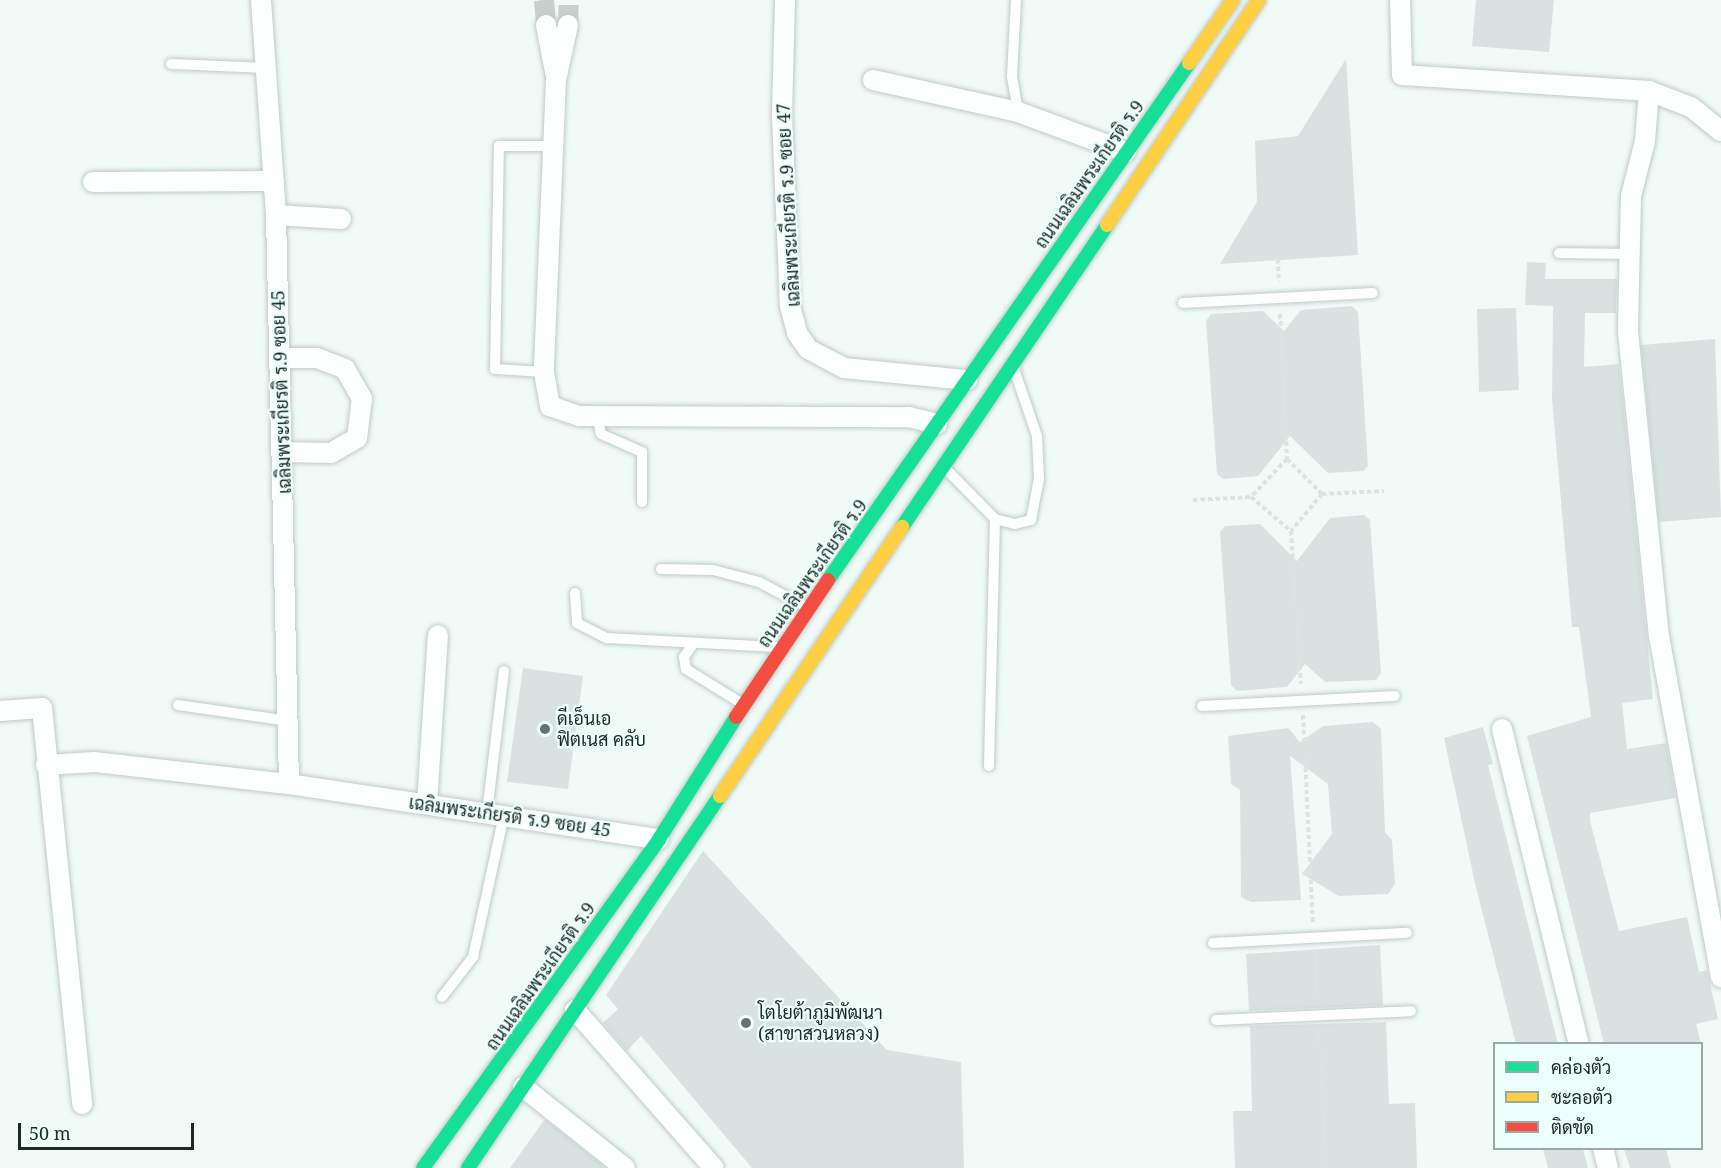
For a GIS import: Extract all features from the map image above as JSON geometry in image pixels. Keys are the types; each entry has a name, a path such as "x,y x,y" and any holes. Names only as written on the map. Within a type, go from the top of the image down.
{"main road":[{"name":"ถนนเฉลิมพระเกียรติ ร.9","path":"423,1168 659,839 781,647 811,609 937,423 1233,0"},
{"path":"468,1168 941,465 1012,366 1258,0"}],"street":[{"name":"เฉลิมพระเกียรติ ร.9 ซอย 45","path":"261,0 268,68 276,215 289,784"},
{"name":"เฉลิมพระเกียรติ ร.9 ซอย 47","path":"785,0 782,116 790,306 797,333 808,349 844,368 967,380"},
{"path":"1400,0 1399,64 1402,75 1411,78 1649,91 1690,107 1721,131"},
{"path":"546,25 556,81"},
{"path":"568,25 556,81 544,372 550,406 579,416 597,414 909,417 937,423"},
{"path":"873,80 1018,112 1126,152"},
{"path":"1649,91 1645,141 1631,196 1628,332 1659,636 1721,977"},
{"path":"93,182 274,181"},
{"path":"276,215 341,219"},
{"path":"280,358 317,358 345,369 362,398 357,438 331,453 283,452"},
{"path":"427,804 438,635"},
{"path":"0,711 42,708 82,1104"},
{"path":"1502,729 1579,1042"},
{"name":"เฉลิมพระเกียรติ ร.9 ซอย 45","path":"46,765 131,765 289,784 659,839"},
{"path":"575,1010 714,1168"},
{"path":"523,1087 625,1168"},
{"path":"1604,1150 1608,1168"}],"lane":[{"path":"1016,0 1012,77 1018,112"},
{"path":"171,64 268,68"},
{"path":"544,372 495,369 500,146 554,146"},
{"path":"1559,253 1628,254"},
{"path":"1183,303 1373,293"},
{"path":"941,465 995,519 1015,524 1031,520 1039,478 1037,436 1012,366"},
{"path":"597,414 601,434 642,452 642,502"},
{"path":"989,765 995,519"},
{"path":"661,569 713,570 759,582 811,609"},
{"path":"575,592 577,623 607,638 781,647"},
{"path":"693,644 684,657 686,669 745,705"},
{"path":"442,997 473,957 495,814 504,672"},
{"path":"1202,706 1395,696"},
{"path":"178,705 289,721"},
{"path":"1213,943 1407,933"},
{"path":"1216,1020 1411,1011"}],"path":[{"path":"1287,459 1322,494 1384,492"},
{"path":"1291,531 1322,494"},
{"path":"1192,500 1251,497"}],"building":[{"path":"1476,0 1554,0 1549,52 1472,46"},
{"path":"1346,59 1358,255 1220,264 1257,202 1255,141 1298,136"},
{"path":"1527,262 1546,263 1545,279 1617,279 1616,313 1585,313 1584,367 1619,364 1653,699 1622,703 1627,749 1666,743 1676,798 1590,813 1590,821 1619,931 1687,917 1699,972 1707,970 1718,1019 1696,1024 1700,1042 1604,1042 1527,736 1591,717 1579,627 1572,627 1552,399 1553,306 1525,305"},
{"path":"1352,306 1358,312 1368,466 1363,471 1328,473 1290,436 1258,476 1223,479 1217,474 1206,321 1211,314 1263,311 1284,331 1301,310"},
{"path":"1516,308 1519,390 1479,392 1477,309"},
{"path":"1715,339 1721,517 1659,522 1641,345"},
{"path":"1364,515 1370,520 1381,673 1376,680 1325,682 1305,664 1287,687 1237,691 1231,685 1220,532 1225,526 1260,524 1297,561 1330,518"},
{"name":"ดีเอ็นเอ ฟิตเนส คลับ","path":"523,668 583,676 568,789 507,782"},
{"path":"1373,722 1381,729 1385,832 1392,840 1395,884 1388,894 1339,896 1302,874 1332,834 1328,784 1290,756 1301,900 1251,902 1241,897 1240,790 1231,784 1228,736 1288,728 1300,742 1323,726"},
{"path":"1483,727 1493,764 1488,765 1557,1042 1515,1042 1475,883 1444,738"},
{"name":"โตโยต้าภูมิพัฒนา (สาขาสวนหลวง)","path":"703,851 887,1050 961,1062 964,1168 752,1168 641,1036 627,1051 603,1023 618,1009 606,995"},
{"path":"1380,945 1383,1005 1249,1011 1246,954"},
{"path":"1386,1022 1389,1104 1415,1103 1417,1168 1235,1168 1233,1111 1252,1111 1250,1026"},
{"path":"545,1119 606,1168 510,1168"},
{"path":"1543,1150 1583,1150 1588,1168 1548,1168"},
{"path":"1624,1150 1666,1150 1671,1168 1630,1168"}],"tunnel":[{"path":"544,0 546,25"},
{"path":"568,25 569,0"}],"traffic: fast":[{"path":"828,580 1189,63"},
{"path":"902,527 1107,225"},
{"path":"423,1168 659,839 736,717"},
{"path":"468,1168 720,796"}],"traffic: slow":[{"path":"1189,63 1233,0"},
{"path":"1107,225 1259,0"},
{"path":"720,796 902,527"}],"traffic: jam":[{"path":"736,717 828,580"}],"place":[{"name":"ดีเอ็นเอ ฟิตเนส คลับ","path":"545,729"},
{"name":"โตโยต้าภูมิพัฒนา (สาขาสวนหลวง)","path":"746,1023"}]}
